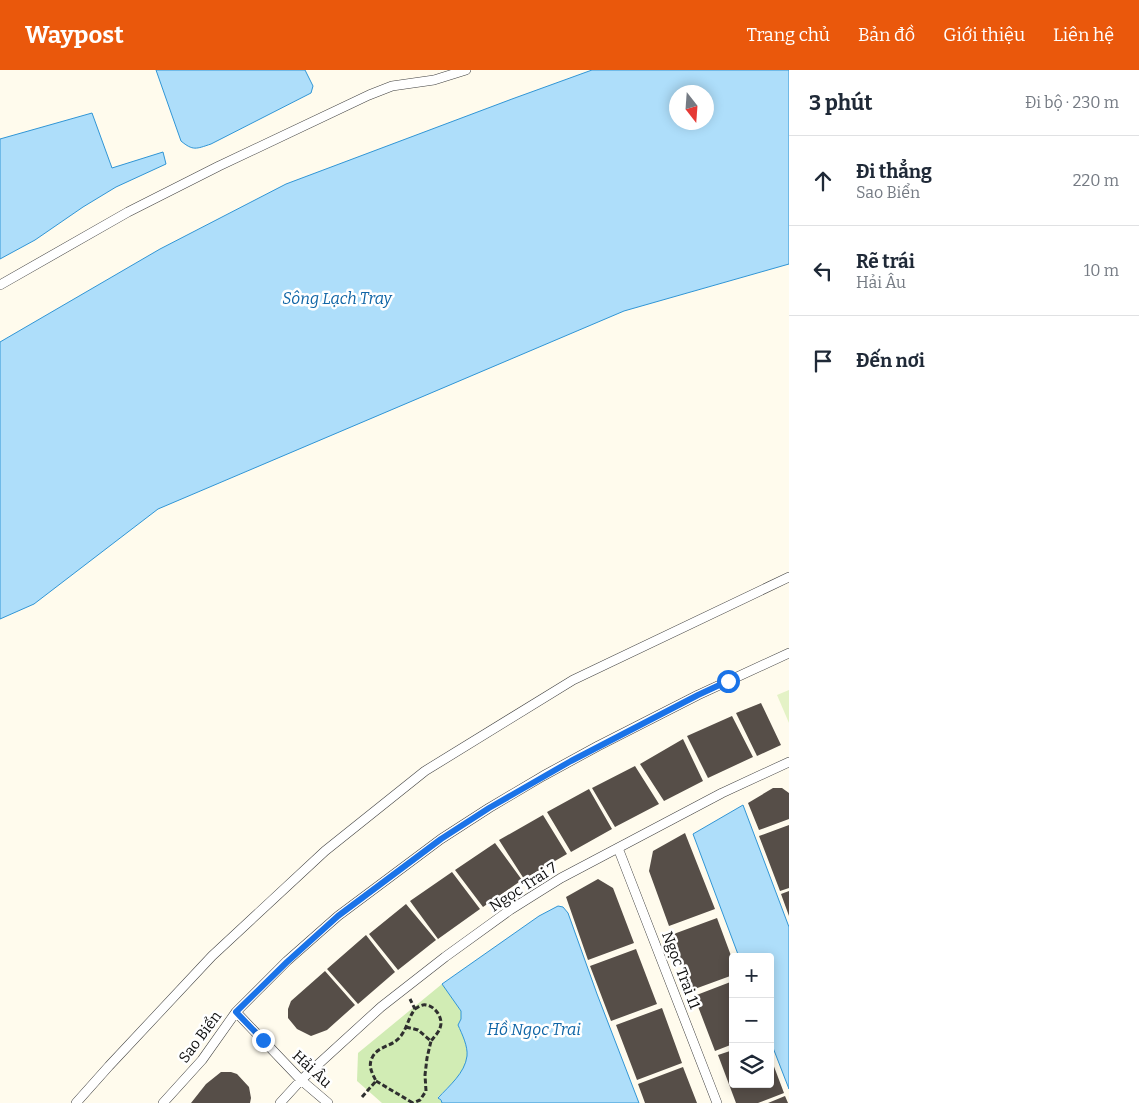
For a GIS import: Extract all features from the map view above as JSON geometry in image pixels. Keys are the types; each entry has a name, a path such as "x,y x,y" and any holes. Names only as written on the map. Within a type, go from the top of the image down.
{"lane":[{"path":"0,285 128,212 219,166 369,96 392,86 434,80 466,70"},
{"path":"76,1103 212,956 325,851 425,771 573,680 789,577"},
{"name":"Sao Biển","path":"163,1103 202,1060 236,1012 287,962 338,916 457,828 598,746 698,695 789,654"},
{"name":"Ngọc Trai 7","path":"280,1103 300,1080 381,1007 445,957 517,906 561,878 722,793 789,762"},
{"name":"Ngọc Trai 11","path":"618,848 717,1103"},
{"name":"Hải Âu","path":"236,1012 300,1080 328,1103"}],"path":[{"path":"410,998 415,1009"},
{"path":"426,1005 434,1009 440,1015 441,1023 439,1031 431,1041 427,1058 426,1091 420,1100 413,1103 376,1081 370,1062 373,1054 396,1041 401,1036 415,1009 426,1005"},
{"path":"406,1027 418,1030 431,1041"},
{"path":"362,1097 376,1081"}],"green space":[{"path":"789,690 789,723 777,695"},
{"path":"442,984 461,1011 461,1019 458,1025 467,1048 466,1062 463,1068 456,1079 438,1097 442,1103 382,1103 357,1081 358,1053"}],"water":[{"path":"156,70 305,70 313,86 311,93 211,144 192,148 181,141"},
{"name":"Sông Lạch Tray","path":"592,70 789,70 789,264 624,311 158,509 34,604 0,619 0,342 160,249 286,184"},
{"path":"92,113 112,168 163,152 166,164 116,187 35,240 0,259 0,139"},
{"path":"743,805 789,927 789,1089 774,1050 774,953 738,953 693,834"},
{"name":"Hồ Ngọc Trai","path":"558,906 563,907 568,913 639,1103 442,1103 438,1098 460,1074 466,1062 467,1048 458,1025 461,1019 461,1011 442,984 539,916"}],"building":[{"path":"761,703 781,745 757,756 736,713"},
{"path":"732,716 753,757 708,778 687,736"},
{"path":"683,739 703,781 664,801 640,764"},
{"path":"635,766 659,804 615,827 592,788"},
{"path":"773,788 782,788 789,793 789,819 759,830 748,803"},
{"path":"589,789 612,829 571,852 547,812"},
{"path":"543,815 567,854 524,879 499,840"},
{"path":"789,825 789,888 780,891 759,836"},
{"path":"685,833 715,909 669,926 649,871 653,851"},
{"path":"495,843 522,880 483,907 455,870"},
{"path":"452,872 480,909 438,939 410,901"},
{"path":"598,879 613,888 634,943 588,960 566,897"},
{"path":"789,891 789,916 781,894"},
{"path":"406,904 436,940 398,970 369,934"},
{"path":"717,918 730,953 729,976 692,990 671,935"},
{"path":"366,935 395,972 358,1004 327,969"},
{"path":"636,949 657,1004 611,1021 590,966"},
{"path":"325,971 355,1005 327,1030 311,1036 297,1029 288,1018 288,1009 291,1001"},
{"path":"729,983 729,1046 715,1051 694,996"},
{"path":"662,1008 682,1063 637,1080 616,1025"},
{"path":"729,1051 729,1084 718,1055"},
{"path":"683,1067 697,1103 645,1103 638,1084"},
{"path":"774,1067 784,1093 758,1103 736,1103 730,1088 774,1088"},
{"path":"221,1072 237,1074 249,1087 250,1103 191,1103 206,1084"},
{"path":"785,1096 788,1103 768,1103"}],"route":[{"path":"263,1040 236,1012 338,916 441,839 489,808 598,746 728,681"}]}
